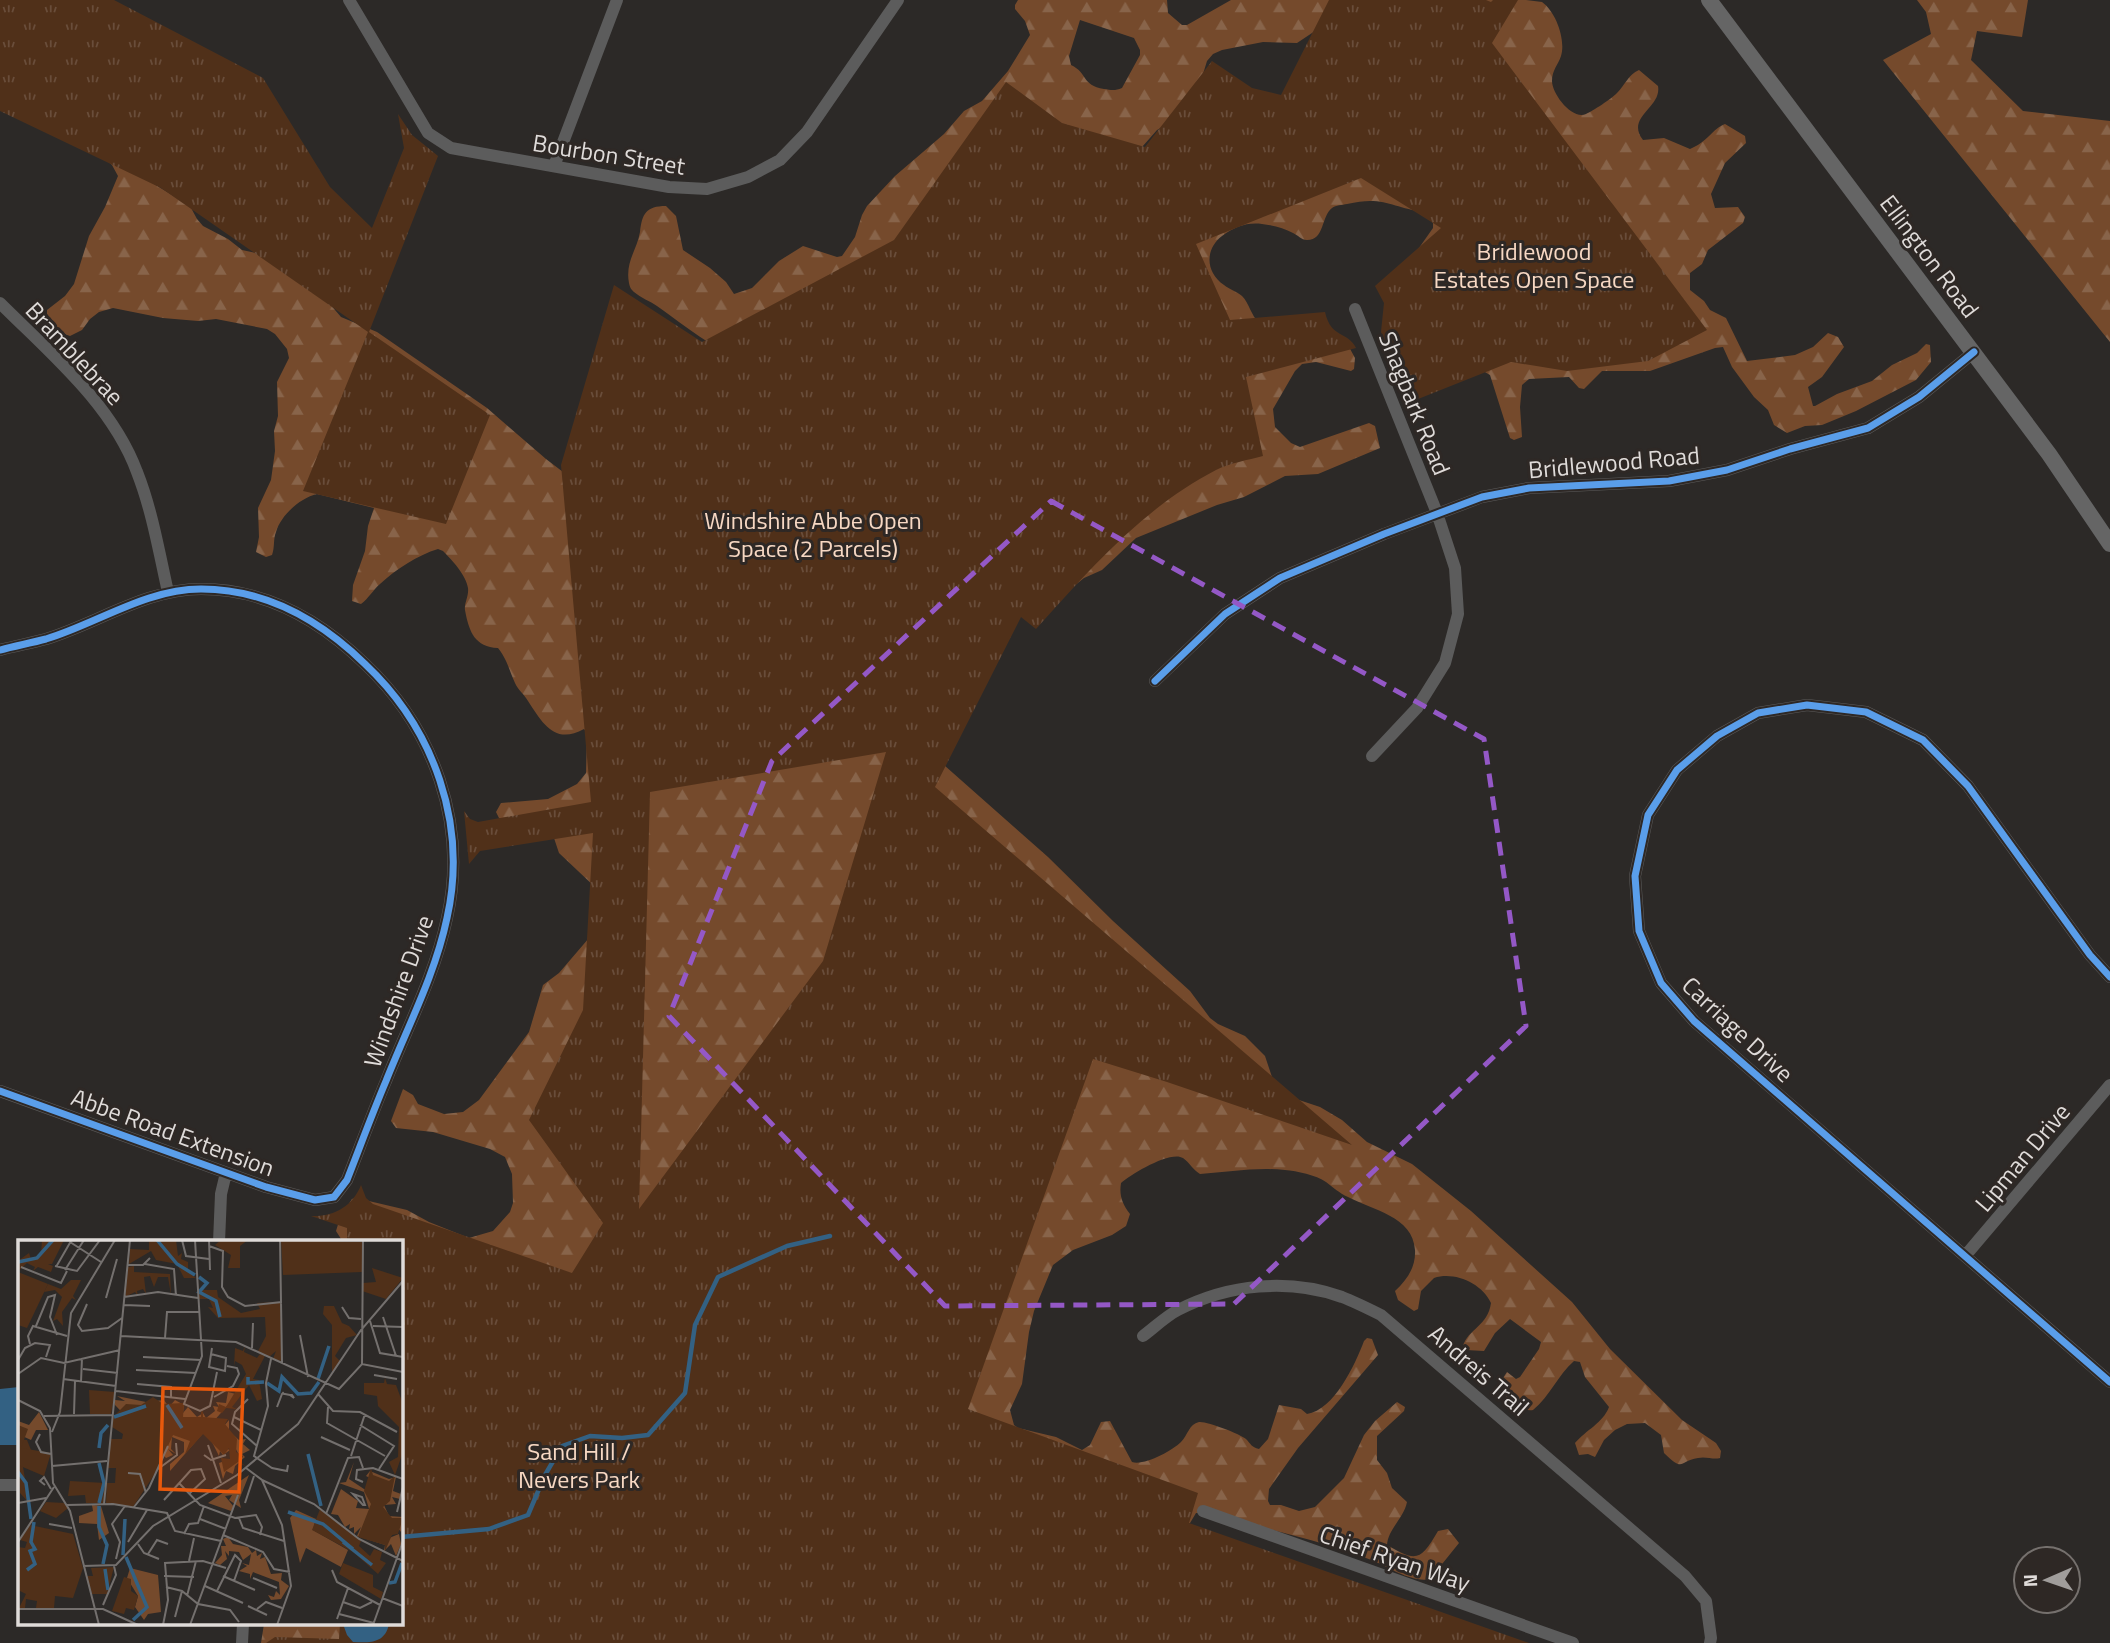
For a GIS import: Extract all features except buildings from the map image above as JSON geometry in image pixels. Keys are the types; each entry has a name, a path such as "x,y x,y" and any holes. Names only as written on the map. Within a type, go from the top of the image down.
{"main road":[{"name":"Ellington Road","path":"1709,0 1974,352 2049,454 2110,544"}],"street":[{"name":"Bourbon Street","path":"349,0 428,133 451,148 669,187 707,189 748,177 780,160 807,132 898,0"},
{"path":"554,166 617,0"},
{"name":"Bramblebrae","path":"0,303 78,382 113,424 137,471 168,592"},
{"name":"Shagbark Road","path":"1355,309 1437,513 1455,568 1458,614 1445,663 1417,708 1372,756"},
{"name":"Bridlewood Road","path":"1155,681 1225,614 1280,578 1437,513 1482,497 1530,488 1669,481 1727,470 1790,449 1868,428 1919,397 1974,352"},
{"name":"Windshire Drive","path":"0,650 47,638 168,592 201,589 235,592 263,598 329,631 388,685 410,716 429,749 444,792 452,835 453,873 447,918 435,960 347,1180 334,1197"},
{"name":"Carriage Drive","path":"2110,977 2090,955 1968,786 1923,740 1866,712 1807,705 1758,713 1717,736 1676,770 1648,815 1635,876 1639,931 1661,983 1694,1021 2110,1382"},
{"name":"Lipman Drive","path":"1965,1256 2110,1084"},
{"name":"Abbe Road Extension","path":"0,1091 266,1187 315,1200 334,1197"},
{"path":"219,1240 226,1173"},
{"name":"Andreis Trail","path":"1143,1336 1176,1311 1212,1296 1244,1288 1292,1285 1342,1297 1381,1315 1685,1576 1706,1601 1710,1643"},
{"path":"0,1485 18,1485"},
{"name":"Chief Ryan Way","path":"1203,1511 1573,1643"}],"highlighted area":[{"path":"1051,501 1484,739 1526,1026 1234,1304 945,1306 669,1016 772,761"}],"green space":[{"path":"0,0 114,0 263,78 330,187 372,228 404,148 398,114 412,135 438,156 369,332 490,415 446,524 303,491 368,332 161,188 0,111"},
{"name":"Bridlewood Estates Open Space","path":"1018,0 1167,0 1168,13 1182,25 1187,25 1231,0 1542,2 1552,12 1561,35 1561,56 1552,81 1559,99 1569,110 1581,115 1593,110 1614,96 1629,77 1639,70 1658,86 1655,100 1638,125 1643,140 1664,138 1690,149 1725,124 1745,136 1746,143 1725,163 1711,194 1715,208 1738,207 1745,217 1743,223 1708,250 1702,264 1690,273 1690,290 1704,301 1710,310 1726,318 1747,361 1795,355 1813,347 1828,333 1838,337 1844,347 1822,377 1808,387 1813,406 1872,381 1892,365 1917,353 1926,344 1930,345 1931,362 1916,380 1856,411 1822,425 1805,426 1787,433 1774,425 1768,410 1754,397 1732,367 1723,347 1650,371 1602,371 1584,389 1579,388 1569,377 1529,379 1522,385 1522,437 1514,440 1510,438 1490,375 1390,317 1384,309 1384,298 1433,228 1433,223 1425,212 1370,201 1337,206 1329,212 1317,236 1307,240 1274,226 1241,226 1222,236 1212,247 1211,267 1218,280 1242,296 1259,323 1348,345 1355,358 1354,369 1351,371 1316,362 1302,364 1273,409 1275,427 1291,443 1300,447 1369,423 1375,426 1380,448 1318,474 1285,476 1244,497 1217,505 1136,538 1102,570 1084,578 1069,590 1172,267 1281,124 1318,29 1297,43 1263,42 1213,54 1175,120 1157,130 1142,147 920,228 715,346 634,292 628,276 642,220 646,212 659,206 666,206 676,216 683,250 710,268 726,282 734,294 752,288 779,261 803,246 837,257 842,256 855,237 867,206 895,176 944,134 964,111 982,101 1008,71 1030,35 1015,5","holes":["1080,20 1134,38 1140,55 1122,88 1113,90 1092,85 1071,65 1069,56"]},
{"path":"1329,0 1518,0 1492,43 1707,330 1648,361 1567,371 1511,362 1408,403 1381,332 1384,303 1375,286 1441,228 1361,178 1196,244 1230,320 1325,312 1331,327 1349,339 1356,348 1246,377 1263,456 1216,470 1165,502 1119,541 1036,629 1021,617 935,787 1352,1145 1093,1059 968,1409 1198,1493 1189,1523 1529,1643 266,1643 275,1637 339,1639 340,1626 402,1626 402,1240 347,1240 347,1228 311,1216 327,1215 342,1209 353,1199 361,1185 366,1198 373,1204 572,1273 603,1223 529,1120 583,1010 593,833 480,851 469,864 464,811 470,819 478,822 591,802 561,465 614,285 702,342 894,240 1006,82 1062,123 1145,147 1212,61 1252,88 1281,95","holes":["886,752 823,961 639,1209 650,792"]},
{"path":"1917,0 2028,0 2022,37 1977,31 1971,60 2023,111 2110,121 2110,342 1883,60 1931,34 1926,12"},
{"name":"Sand Hill / Nevers Park","path":"87,143 190,206 203,226 242,250 261,254 317,289 341,317 377,332 487,408 546,459 927,750 1048,857 1190,991 1210,1018 1245,1036 1265,1056 1274,1083 1296,1099 1320,1107 1342,1120 1367,1142 1412,1164 1471,1211 1572,1302 1610,1349 1682,1420 1716,1443 1721,1451 1720,1458 1675,1463 1664,1453 1661,1435 1645,1423 1627,1424 1615,1430 1604,1440 1595,1457 1588,1454 1579,1455 1575,1443 1599,1422 1609,1407 1585,1377 1580,1362 1574,1361 1568,1367 1533,1410 1527,1410 1512,1402 1499,1384 1507,1372 1516,1379 1520,1377 1541,1342 1510,1319 1495,1333 1484,1351 1466,1350 1463,1346 1466,1340 1486,1317 1491,1303 1481,1290 1467,1280 1450,1276 1434,1278 1421,1291 1418,1309 1414,1311 1398,1300 1395,1291 1410,1273 1415,1256 1413,1238 1399,1222 1306,1174 1263,1169 1200,1174 1183,1158 1177,1156 1142,1169 1121,1183 1122,1199 1130,1214 1126,1226 1112,1235 1073,1250 1053,1265 1034,1311 1022,1384 1010,1410 1014,1425 1056,1437 1082,1450 1090,1445 1101,1422 1110,1421 1132,1462 1137,1463 1158,1457 1171,1449 1199,1422 1237,1434 1259,1449 1268,1439 1279,1405 1301,1409 1307,1414 1317,1411 1342,1385 1364,1341 1367,1338 1372,1339 1378,1355 1298,1448 1269,1489 1268,1501 1270,1505 1281,1505 1299,1511 1315,1507 1344,1478 1364,1435 1375,1421 1397,1402 1405,1407 1404,1411 1377,1436 1377,1460 1387,1473 1392,1488 1407,1502 1387,1545 1405,1554 1417,1556 1427,1548 1438,1531 1448,1529 1459,1543 1430,1579 1409,1577 1353,1553 1310,1540 1196,1513 1190,1523 402,1624 402,1240 342,1240 336,1231 340,1218 352,1199 356,1198 407,1210 469,1238 493,1231 510,1212 513,1203 512,1174 505,1157 490,1149 433,1132 396,1128 391,1121 403,1089 413,1095 418,1104 444,1114 463,1112 479,1100 529,1032 543,985 559,973 589,938 596,888 559,853 552,832 499,818 496,812 501,803 548,799 577,784 586,773 587,733 584,729 565,735 551,730 516,685 498,648 484,645 474,637 465,610 467,583 443,551 438,549 408,563 386,578 361,604 352,601 353,585 365,551 368,526 374,508 317,494 311,496 292,508 282,519 275,535 272,555 266,557 256,552 259,537 258,508 271,480 275,451 277,382 289,358 287,349 275,334 267,329 216,319 198,321 163,318 113,308 99,312 82,330 70,336 57,327 47,310 65,296 74,284 89,236 118,176 112,165"},
{"path":"264,1626 344,1626 356,1643 261,1643"}],"water":[{"path":"18,1387 18,1445 0,1445 0,1389"},
{"path":"344,1626 388,1626 381,1638 371,1642 353,1642"}],"waterway":[{"path":"402,1537 489,1529 528,1515 545,1475 562,1446 590,1436 622,1438 648,1435 685,1393 695,1325 718,1277 787,1246 830,1236"}],"cycle path":[{"path":"1155,681 1225,614 1280,578 1384,534 1482,497 1529,488 1669,481 1727,470 1790,449 1868,428 1919,397 1974,352"},
{"path":"0,650 46,639 141,601 181,590 225,590 270,601 291,610 348,648 389,690 410,718 427,748 440,780 453,848 447,918 435,960 347,1180 334,1197 315,1200 266,1187 0,1091"},
{"path":"2110,977 2090,955 1968,786 1923,740 1866,712 1807,705 1758,713 1717,736 1677,770 1648,815 1635,876 1639,931 1661,983 1694,1021 2110,1382"}],"park label":[{"name":"Windshire Abbe Open Space (2 Parcels)","path":"813,534"}]}
